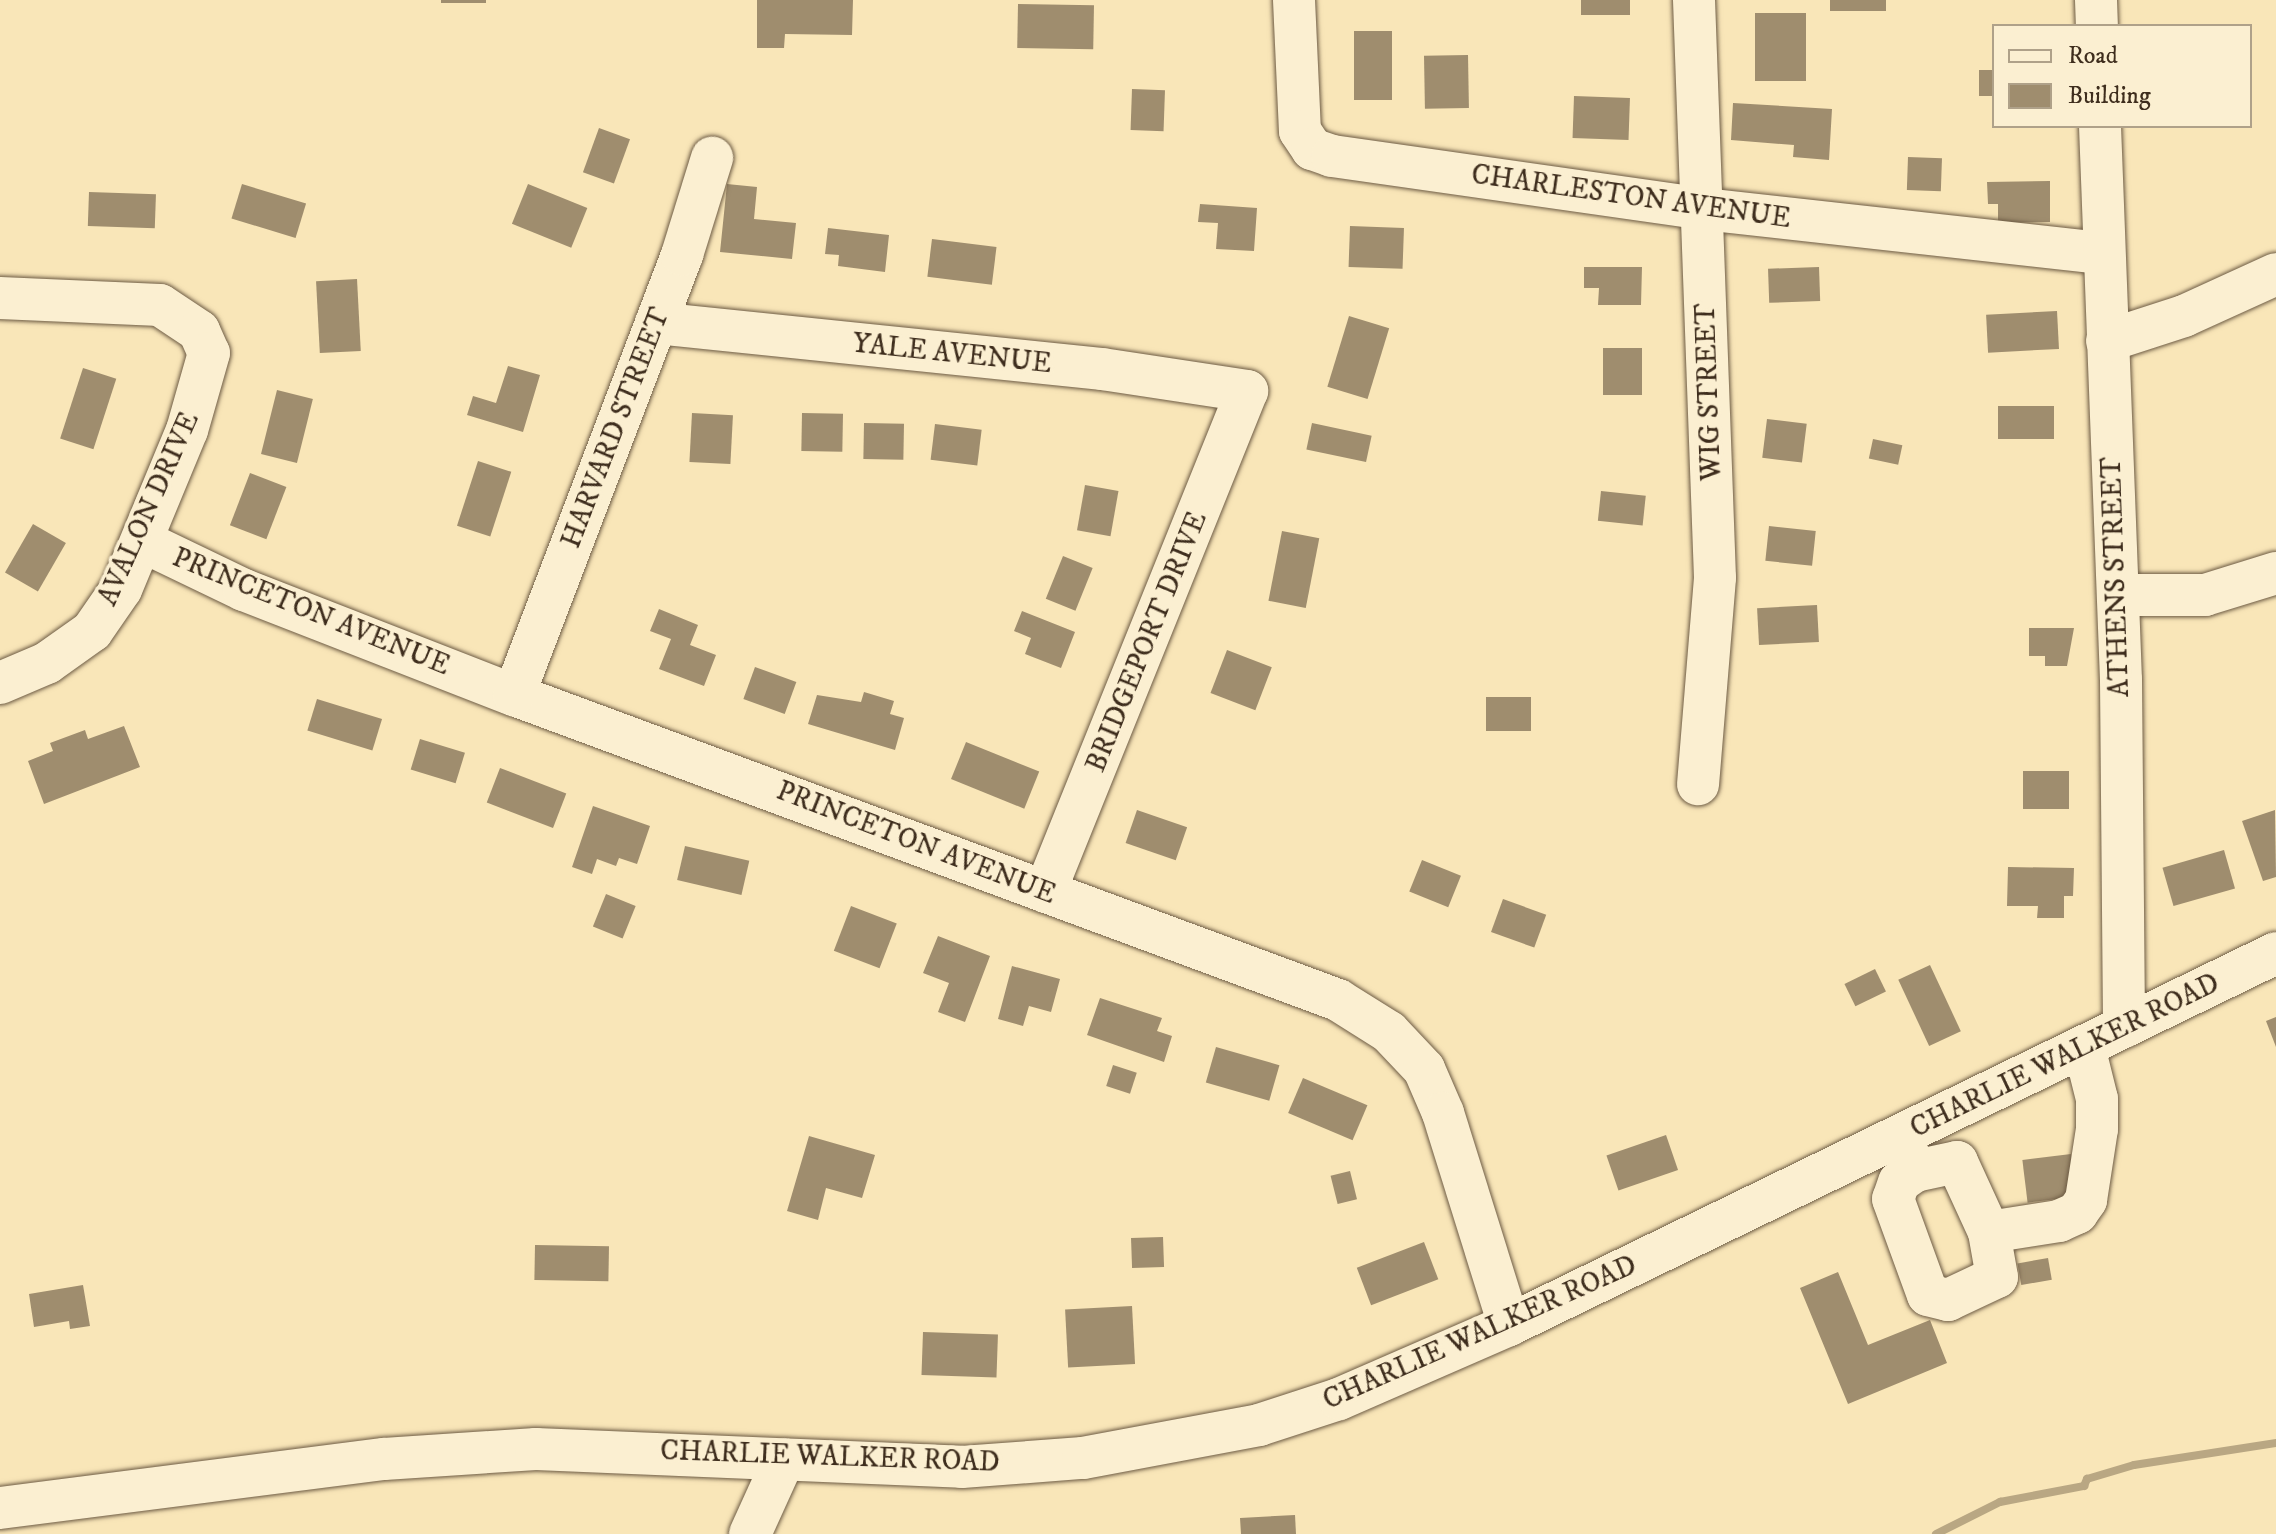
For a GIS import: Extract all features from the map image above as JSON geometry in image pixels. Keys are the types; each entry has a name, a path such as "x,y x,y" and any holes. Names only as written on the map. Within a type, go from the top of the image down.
{"street":[{"name":"CHARLESTON AVENUE","path":"1294,0 1300,131 1312,149 1332,156 1703,209 2104,253"},
{"name":"WIG STREET","path":"1694,0 1715,578 1698,784"},
{"path":"2096,0 2097,24"},
{"name":"ATHENS STREET","path":"2100,128 2118,595 2124,1027"},
{"name":"HARVARD STREET","path":"514,695 656,323 712,158"},
{"path":"2107,341 2184,316 2276,274"},
{"name":"AVALON DRIVE","path":"0,298 160,305 199,331 209,353 206,376 121,589 92,631 47,663 0,683"},
{"name":"YALE AVENUE","path":"656,323 1102,369 1247,391"},
{"name":"BRIDGEPORT DRIVE","path":"1045,892 1247,391"},
{"name":"PRINCETON AVENUE","path":"142,541 244,590 514,695 1338,1000 1410,1051 1424,1069 1443,1113 1509,1325"},
{"path":"2118,595 2205,595 2276,573"},
{"name":"CHARLIE WALKER ROAD","path":"0,1508 384,1459 536,1449 962,1467 1083,1458 1178,1443 1339,1399 1908,1153 2084,1047 2276,953"},
{"path":"1989,1232 2059,1221 2077,1213 2086,1200 2097,1129 2097,1099 2084,1047"},
{"path":"1908,1153 1957,1162 1989,1232 1997,1277 1948,1300 1928,1295 1893,1199 1908,1153"},
{"path":"750,1534 784,1459"}],"building":[{"path":"441,0 486,0 486,3 441,3"},
{"path":"757,0 853,0 852,35 785,34 784,48 757,48"},
{"path":"1581,0 1630,0 1630,15 1581,15"},
{"path":"1830,0 1886,0 1886,11 1830,11"},
{"path":"1018,4 1094,5 1093,49 1017,48"},
{"path":"1755,13 1806,13 1806,81 1755,81"},
{"path":"1354,31 1392,31 1392,100 1354,100"},
{"path":"1468,55 1469,108 1425,109 1424,56"},
{"path":"1979,70 1992,70 1992,96 1979,96"},
{"path":"1132,89 1165,90 1164,131 1131,130"},
{"path":"1574,96 1630,98 1629,140 1573,138"},
{"path":"1733,103 1832,109 1829,160 1793,157 1794,145 1731,140"},
{"path":"599,128 630,139 614,183 583,172"},
{"path":"1908,157 1942,158 1941,191 1907,190"},
{"path":"2050,181 2050,222 1998,223 1998,204 1988,204 1987,182"},
{"path":"242,184 306,204 296,238 231,218"},
{"path":"528,184 587,208 571,248 512,224"},
{"path":"727,184 757,187 754,219 796,223 792,259 720,252"},
{"path":"89,192 156,194 155,228 88,226"},
{"path":"1200,204 1257,208 1254,251 1216,249 1218,223 1198,222"},
{"path":"1350,226 1404,228 1403,269 1349,267"},
{"path":"828,228 889,235 885,272 838,266 839,255 825,254"},
{"path":"932,239 997,247 992,285 927,277"},
{"path":"1584,267 1642,267 1641,305 1598,305 1599,288 1584,288"},
{"path":"1819,267 1820,301 1769,303 1768,269"},
{"path":"357,279 361,351 320,353 316,281"},
{"path":"2057,311 2059,349 1988,353 1986,315"},
{"path":"1349,316 1389,328 1368,399 1327,387"},
{"path":"1603,348 1642,348 1642,395 1603,395"},
{"path":"508,366 540,375 523,432 467,415 473,396 496,403"},
{"path":"83,368 116,379 93,449 60,438"},
{"path":"277,390 313,399 297,463 261,454"},
{"path":"1998,406 2054,406 2054,439 1998,439"},
{"path":"692,413 733,415 730,464 689,462"},
{"path":"802,413 843,414 842,452 801,451"},
{"path":"1767,419 1807,424 1802,463 1762,458"},
{"path":"864,423 904,424 903,460 863,459"},
{"path":"1312,423 1372,436 1366,462 1306,449"},
{"path":"935,424 982,430 977,465 931,460"},
{"path":"1873,439 1902,445 1898,465 1869,459"},
{"path":"478,461 511,472 490,536 457,526"},
{"path":"250,473 286,487 266,539 230,525"},
{"path":"1085,485 1118,491 1110,536 1077,530"},
{"path":"1601,491 1646,496 1643,526 1598,521"},
{"path":"33,524 66,543 38,591 5,572"},
{"path":"1769,526 1816,531 1812,566 1765,561"},
{"path":"1282,531 1319,538 1306,608 1268,601"},
{"path":"1063,556 1093,568 1075,611 1046,599"},
{"path":"1817,605 1819,642 1759,645 1757,608"},
{"path":"659,609 698,625 690,645 716,655 704,686 659,669 671,639 650,631"},
{"path":"1022,611 1075,632 1061,668 1025,654 1031,638 1014,631"},
{"path":"2029,628 2074,628 2067,666 2045,666 2045,656 2029,656"},
{"path":"1227,650 1272,667 1255,710 1211,693"},
{"path":"755,667 796,682 785,714 743,699"},
{"path":"864,692 894,701 890,714 904,718 895,750 808,724 817,695 861,702"},
{"path":"1486,697 1531,697 1531,731 1486,731"},
{"path":"317,699 382,719 372,750 307,731"},
{"path":"124,726 140,767 44,804 28,761 53,751 50,743 85,730 88,739"},
{"path":"420,739 465,753 456,783 411,770"},
{"path":"966,742 1039,772 1024,809 951,779"},
{"path":"500,768 566,793 553,828 487,803"},
{"path":"2023,771 2069,771 2069,809 2023,809"},
{"path":"593,806 650,826 637,864 619,858 616,866 597,859 592,874 572,867"},
{"path":"1137,810 1187,827 1176,860 1126,843"},
{"path":"2275,810 2276,877 2263,881 2242,821"},
{"path":"685,846 749,861 741,895 677,880"},
{"path":"2224,850 2235,888 2174,906 2162,868"},
{"path":"1422,860 1461,876 1448,907 1409,892"},
{"path":"2008,867 2074,868 2073,896 2064,896 2064,918 2037,918 2038,906 2007,906"},
{"path":"606,894 636,906 623,938 593,926"},
{"path":"1503,899 1546,915 1534,948 1491,932"},
{"path":"851,906 897,924 880,968 834,951"},
{"path":"938,936 990,956 965,1022 938,1012 949,983 923,973"},
{"path":"1930,965 1961,1031 1929,1046 1898,980"},
{"path":"1012,966 1060,979 1051,1012 1029,1006 1023,1026 998,1019"},
{"path":"1875,969 1886,991 1855,1006 1844,984"},
{"path":"1100,998 1162,1018 1157,1031 1172,1036 1164,1062 1087,1035"},
{"path":"2276,1017 2276,1047 2266,1021"},
{"path":"1216,1047 1279,1065 1269,1101 1206,1083"},
{"path":"1113,1065 1137,1073 1130,1094 1106,1086"},
{"path":"1303,1078 1367,1105 1353,1140 1288,1113"},
{"path":"1666,1135 1678,1170 1618,1190 1606,1156"},
{"path":"809,1136 875,1155 862,1198 826,1188 818,1220 787,1211"},
{"path":"2071,1154 2076,1197 2028,1203 2022,1160"},
{"path":"1350,1171 1357,1199 1338,1204 1331,1176"},
{"path":"1163,1237 1164,1267 1132,1268 1131,1238"},
{"path":"1424,1242 1438,1279 1371,1305 1357,1268"},
{"path":"535,1245 609,1246 608,1281 534,1280"},
{"path":"2048,1258 2052,1280 2021,1285 2017,1263"},
{"path":"1838,1272 1868,1345 1930,1320 1947,1363 1848,1404 1800,1288"},
{"path":"83,1285 90,1326 70,1329 69,1321 34,1327 29,1294"},
{"path":"1132,1306 1135,1364 1068,1367 1065,1310"},
{"path":"923,1332 998,1335 996,1378 921,1375"},
{"path":"1295,1515 1296,1534 1241,1534 1240,1518"}],"waterway":[{"path":"1936,1534 2000,1502 2084,1486 2087,1479 2134,1465 2276,1443"}]}
